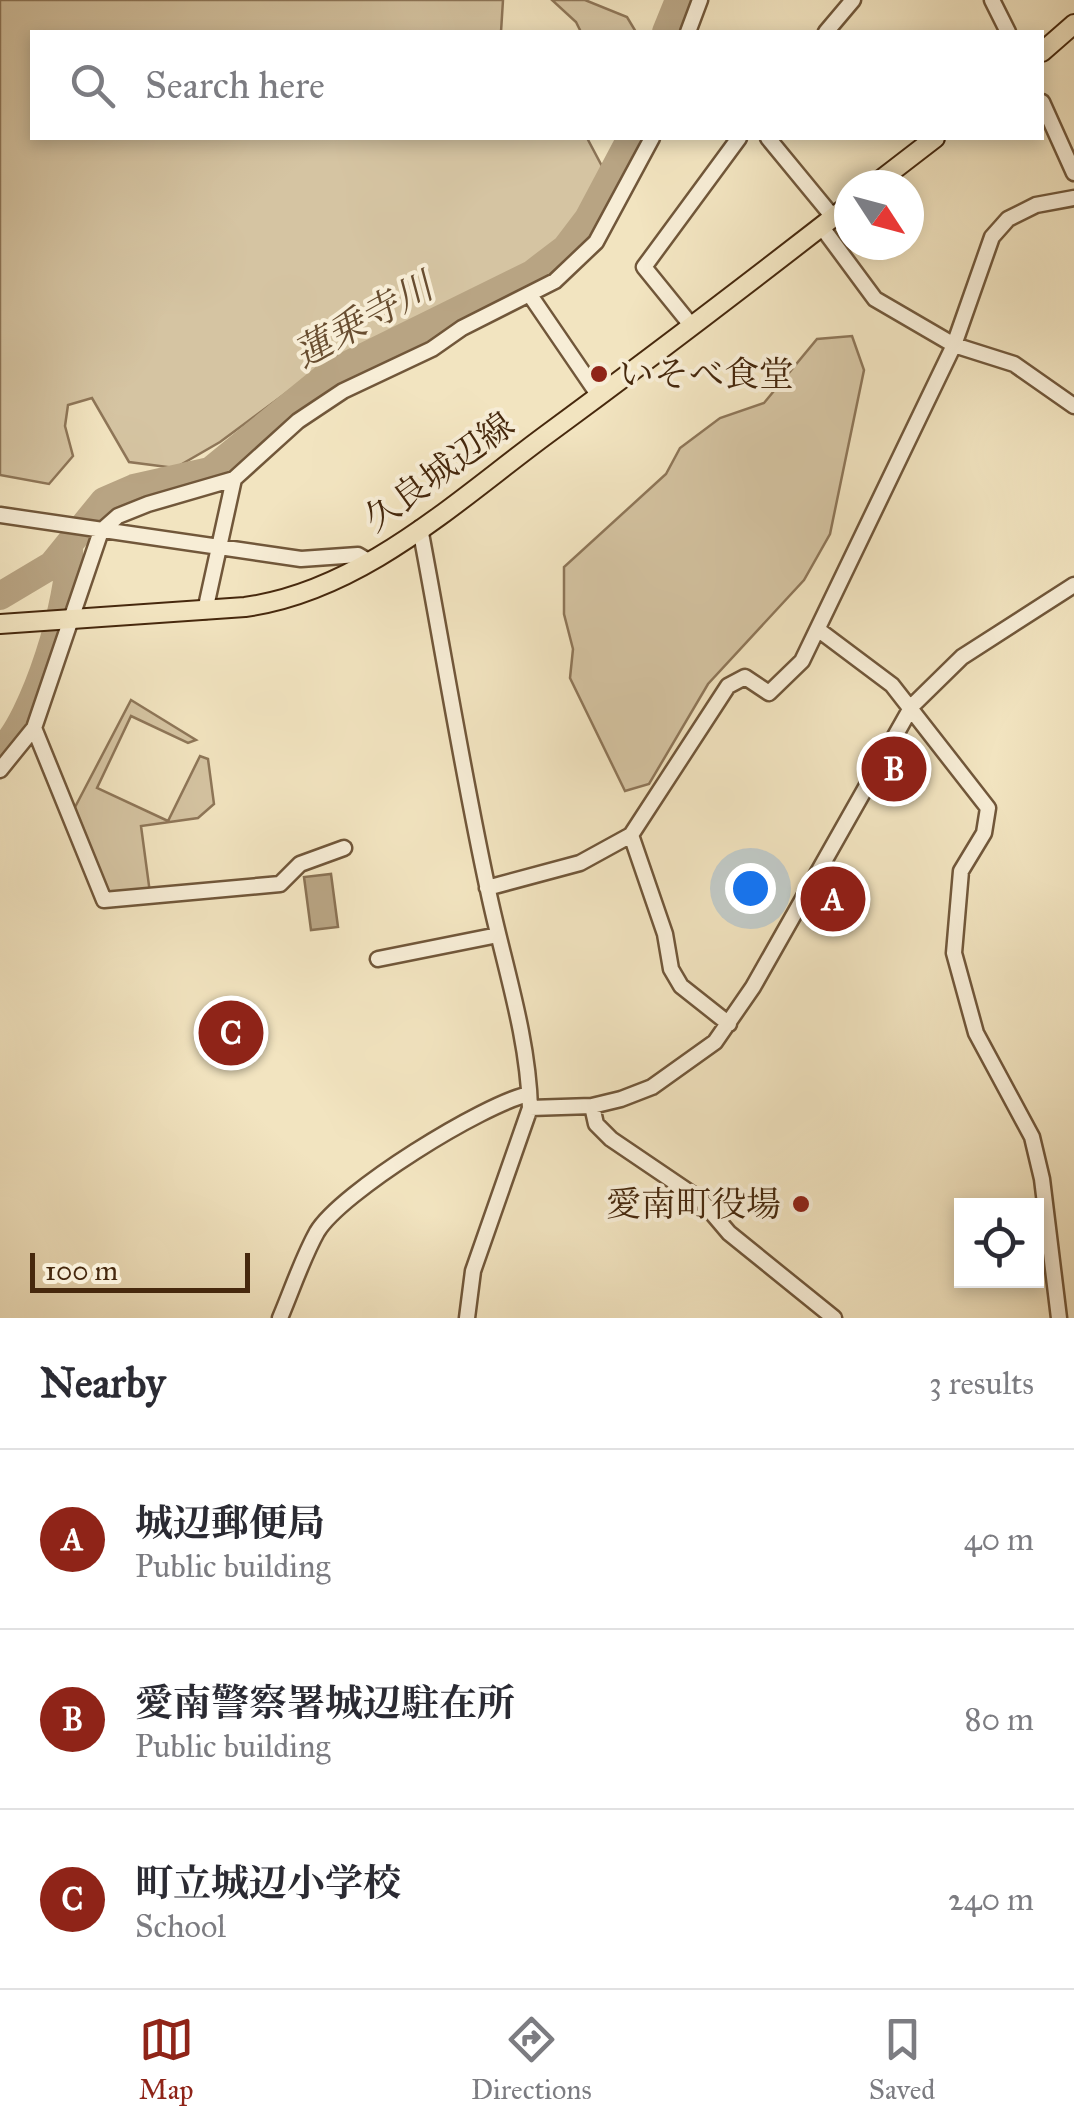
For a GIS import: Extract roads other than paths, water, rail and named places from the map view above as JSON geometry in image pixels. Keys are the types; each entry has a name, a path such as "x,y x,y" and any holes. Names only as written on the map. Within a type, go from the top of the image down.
{"main road":[{"path":"1044,50 1074,24"},
{"path":"893,170 932,140"},
{"name":"久良城辺線","path":"0,624 278,603 330,584 420,528 834,216"}],"street":[{"path":"689,30 700,0"},
{"path":"828,30 853,0"},
{"path":"992,0 1007,30"},
{"path":"1044,106 1074,173"},
{"path":"0,770 34,728 101,531 118,516 148,504 234,479 298,421 343,391 556,281 596,242 651,140"},
{"path":"691,325 644,266 738,140"},
{"path":"769,140 876,299 954,344 1014,364 1074,406"},
{"path":"487,888 580,862 631,835 728,686 745,677 769,693 802,661 820,631 954,344 992,237 1008,219 1036,205 1074,198"},
{"path":"530,295 600,396"},
{"path":"205,610 234,479"},
{"path":"0,514 302,559 358,555 370,562"},
{"path":"420,528 487,888 527,1062 530,1101 473,1271 467,1318"},
{"path":"280,1318 317,1232 340,1206 489,1108 530,1101 592,1106 652,1087 701,1054 729,1024 912,706 962,657 1074,585"},
{"path":"820,631 864,660 912,706 988,808 989,820 961,871 957,887 956,966 990,1066 1032,1137 1042,1179 1059,1318"},
{"path":"34,728 104,900 280,884 300,864 344,848"},
{"path":"631,835 665,934 671,969 681,986 729,1024"},
{"path":"378,959 498,935"},
{"path":"592,1106 596,1124 611,1139 700,1200 729,1234 834,1318"}],"waterway":[{"name":"蓮乗寺川","path":"667,30 679,0"},
{"name":"蓮乗寺川","path":"0,596 52,565 104,501 134,488 210,471 329,374 532,274 566,248 588,219 630,140"},
{"path":"0,752 26,713 49,656 64,596 69,549"}],"place":[{"name":"いそべ食堂","path":"599,374"},
{"name":"愛南警察署城辺駐在所","path":"894,769"},
{"name":"城辺郵便局","path":"833,899"},
{"name":"町立城辺小学校","path":"231,1033"},
{"name":"愛南町役場","path":"801,1204"}]}
